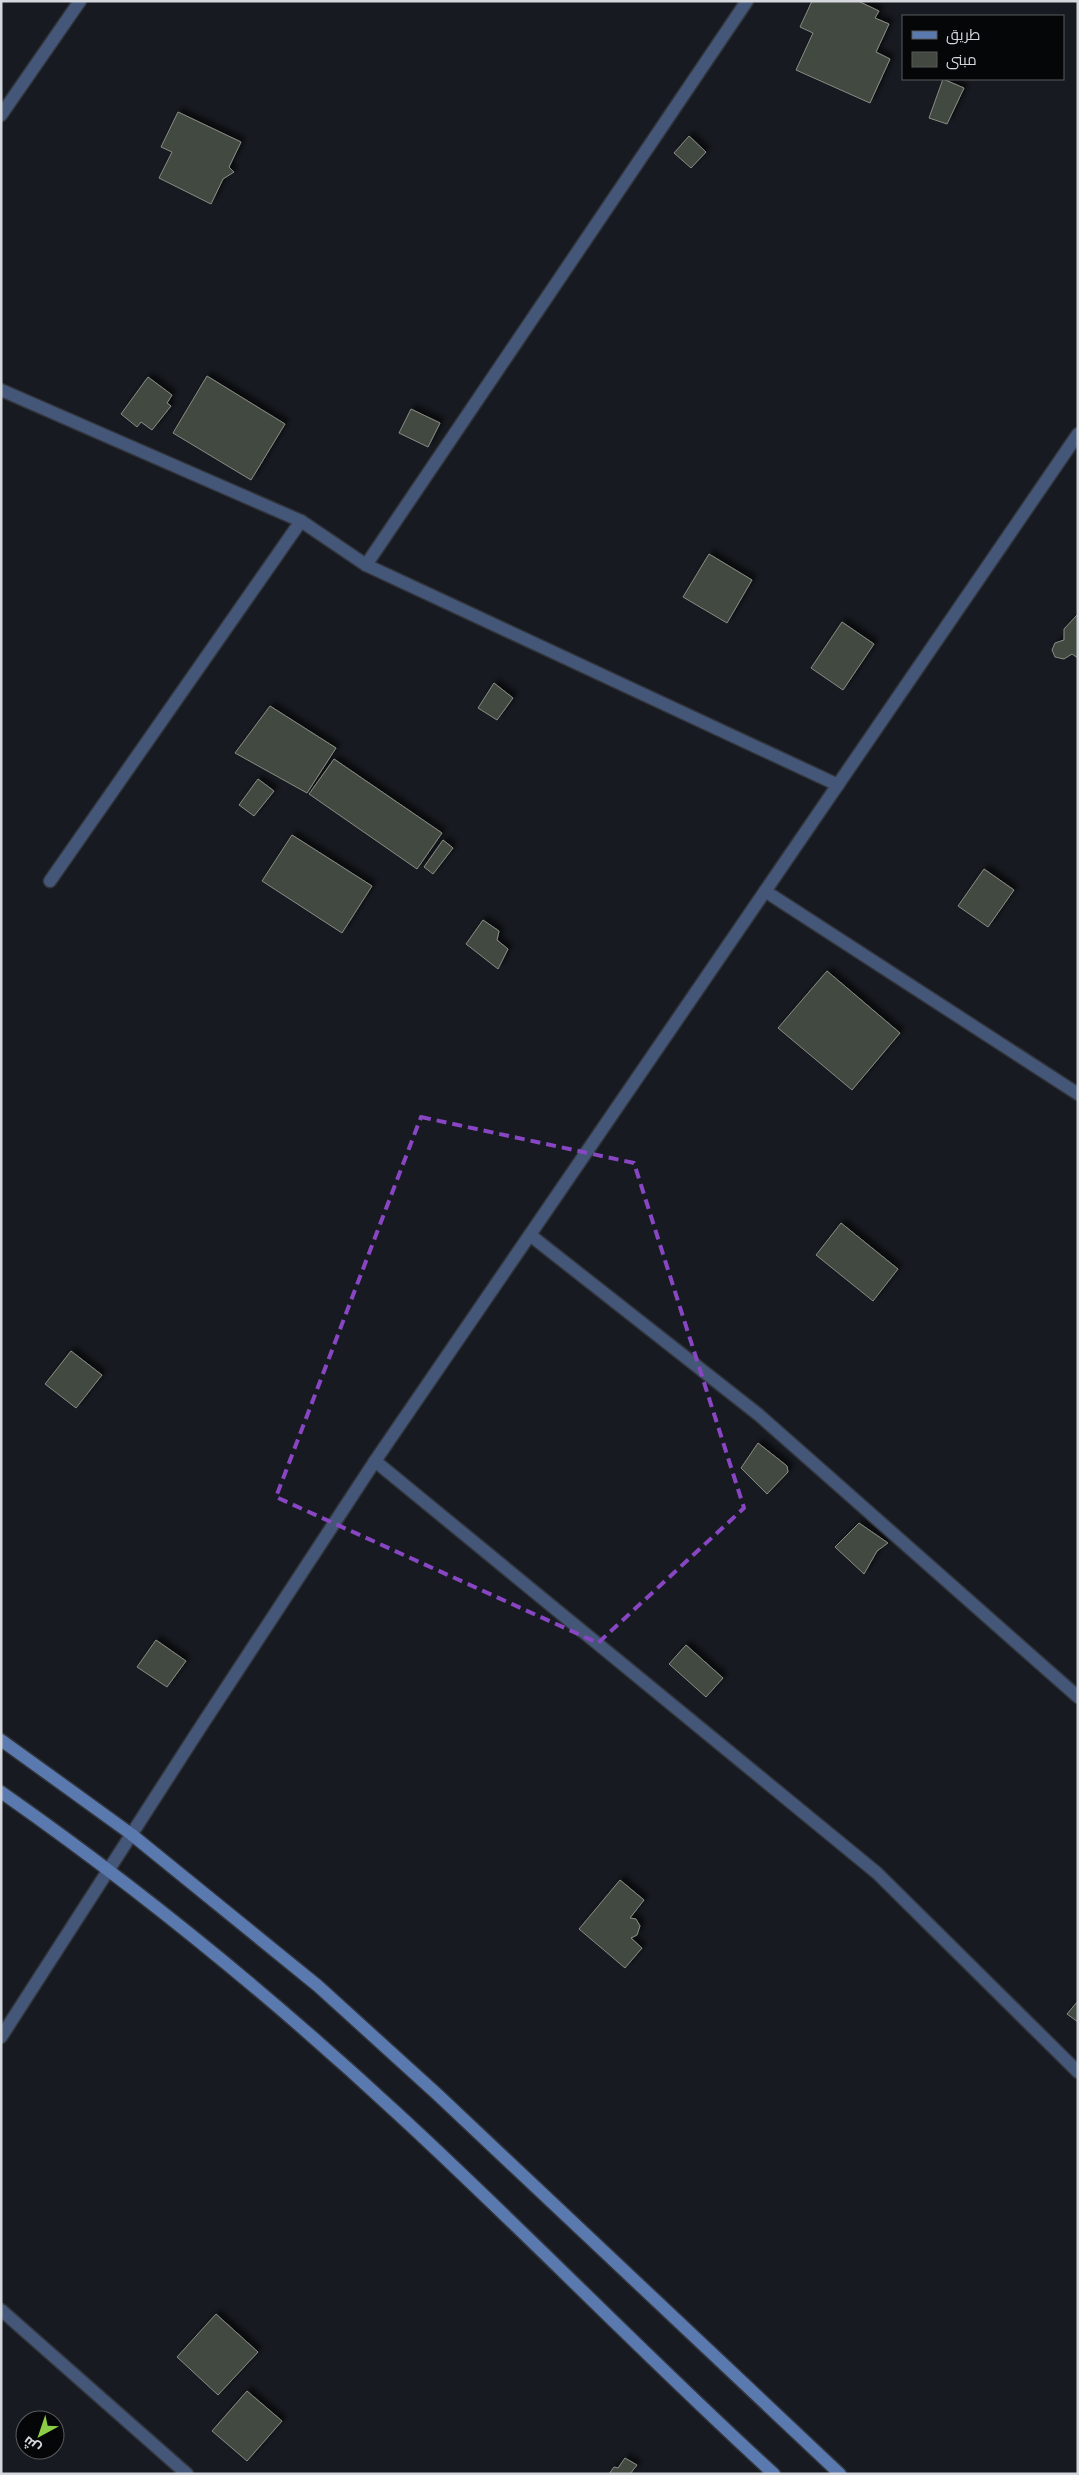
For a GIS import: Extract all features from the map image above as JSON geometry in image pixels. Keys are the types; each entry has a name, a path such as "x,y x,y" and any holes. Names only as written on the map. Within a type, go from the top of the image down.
{"main road":[{"path":"1,1740 131,1834 257,1934 379,2040 840,2474"},
{"path":"1,1792 108,1871 257,1989 400,2116 774,2474"}],"street":[{"path":"1,115 80,1"},
{"path":"366,565 747,1"},
{"path":"1,390 301,521 366,565 838,785"},
{"path":"1,2037 131,1834 375,1461 1078,434"},
{"path":"50,881 301,521"},
{"path":"765,891 1078,1094"},
{"path":"530,1235 759,1415 1078,1697"},
{"path":"375,1461 877,1873 1078,2072"},
{"path":"1,2310 187,2474"}],"highlighted area":[{"path":"421,1117 634,1163 744,1508 598,1643 276,1497"}],"building":[{"path":"812,1 858,1 879,11 875,18 889,24 876,52 890,59 870,103 796,70 813,33 800,27"},
{"path":"943,80 964,88 947,124 929,118"},
{"path":"178,112 241,142 229,167 234,172 223,179 211,204 159,178 172,152 161,147"},
{"path":"689,136 706,152 691,168 674,153"},
{"path":"207,376 285,424 251,480 173,433"},
{"path":"148,377 172,395 167,403 171,406 152,430 141,422 137,427 121,414"},
{"path":"411,409 440,423 428,447 399,433"},
{"path":"709,554 752,580 727,623 683,597"},
{"path":"1078,614 1078,658 1072,654 1064,659 1055,657 1052,650 1055,643 1064,640 1064,629"},
{"path":"842,622 874,644 843,690 811,668"},
{"path":"494,683 513,698 497,720 478,708"},
{"path":"270,706 336,748 307,793 235,753"},
{"path":"334,759 442,833 417,869 309,794"},
{"path":"258,779 274,791 254,816 239,805"},
{"path":"292,835 372,886 342,933 262,881"},
{"path":"443,840 453,848 433,874 424,867"},
{"path":"984,869 1014,890 988,927 958,906"},
{"path":"483,920 499,931 497,940 508,949 498,969 466,944"},
{"path":"827,971 900,1033 852,1090 778,1028"},
{"path":"841,1223 898,1269 873,1301 816,1255"},
{"path":"71,1351 102,1375 76,1408 45,1384"},
{"path":"758,1443 787,1466 788,1472 767,1494 741,1468"},
{"path":"859,1523 888,1543 877,1551 864,1574 835,1547"},
{"path":"156,1640 186,1661 167,1687 137,1667"},
{"path":"686,1645 723,1678 706,1697 669,1664"},
{"path":"620,1880 644,1900 630,1918 636,1919 640,1926 637,1935 631,1938 642,1948 625,1968 579,1929"},
{"path":"1078,2001 1078,2022 1067,2014"},
{"path":"216,2314 258,2352 218,2395 177,2357"},
{"path":"247,2391 282,2421 247,2461 212,2431"},
{"path":"625,2458 637,2465 630,2474 609,2474 614,2467 618,2468"}]}
